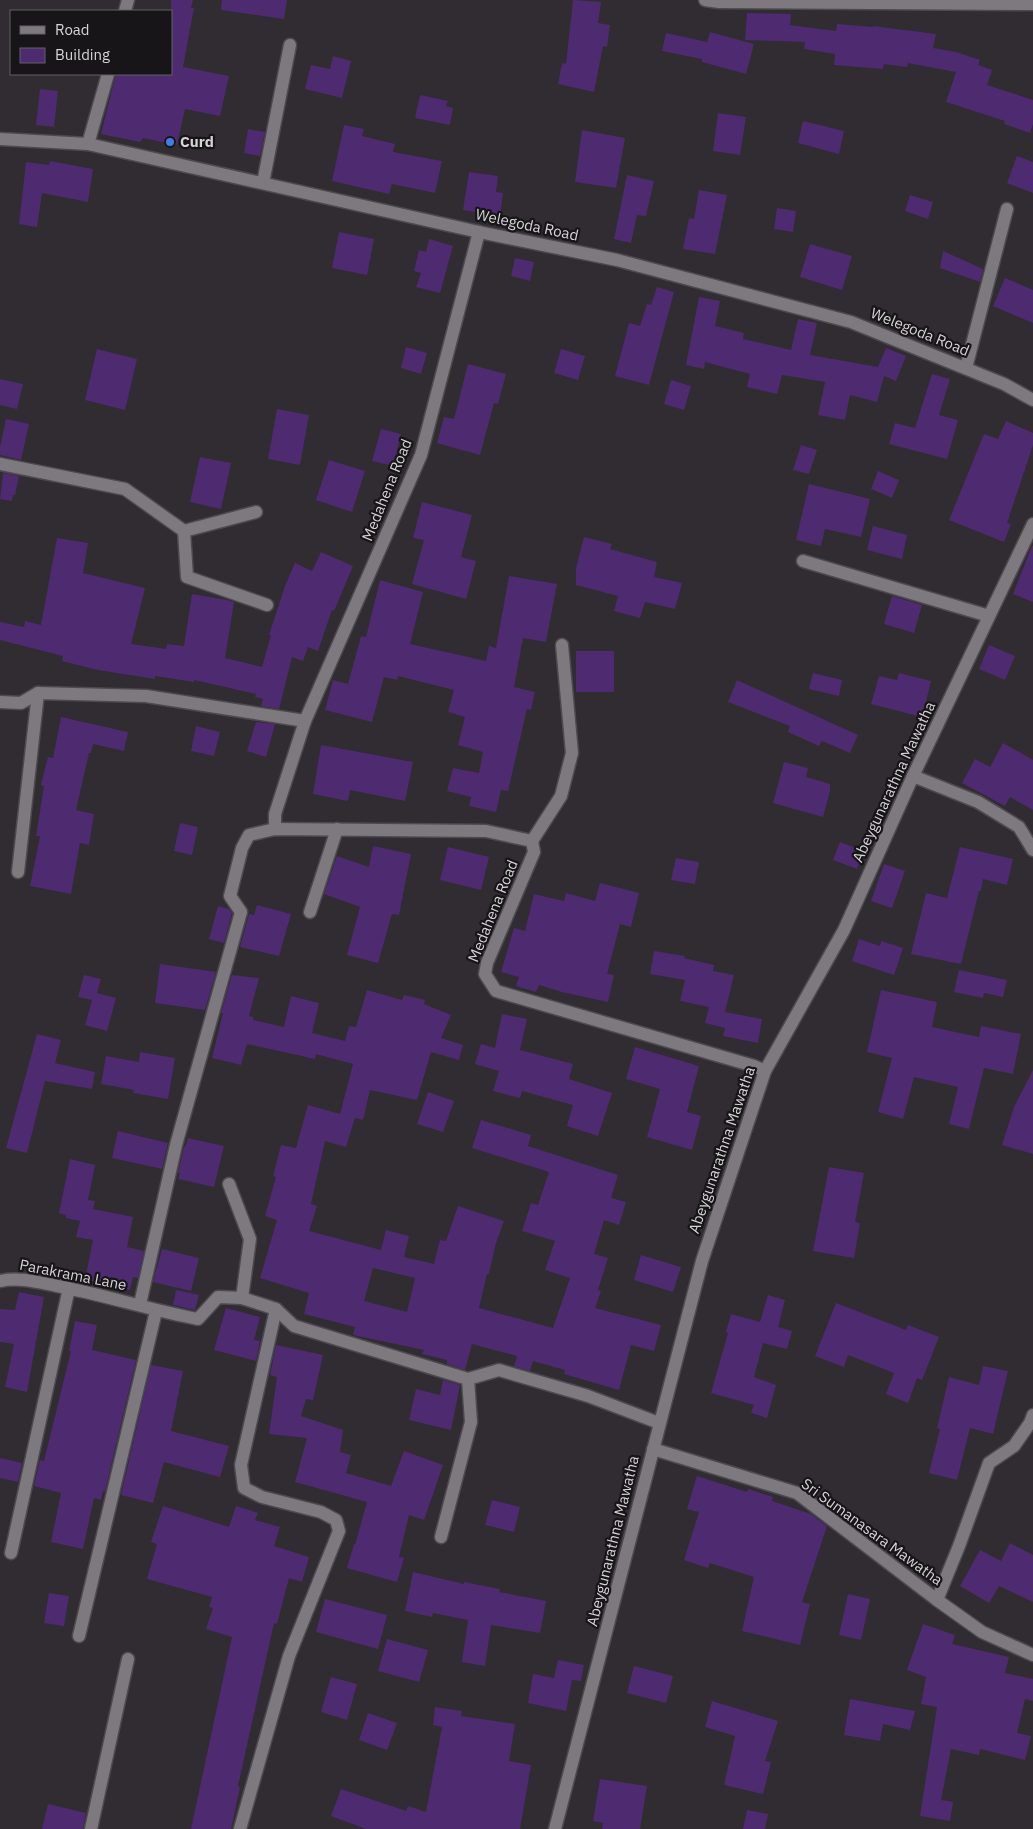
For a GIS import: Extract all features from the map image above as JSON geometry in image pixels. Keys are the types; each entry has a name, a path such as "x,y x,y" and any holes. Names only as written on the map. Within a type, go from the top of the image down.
{"street":[{"path":"705,0 719,2 1033,4"},
{"path":"263,183 290,45"},
{"path":"88,144 108,75"},
{"name":"Welegoda Road","path":"0,139 88,144 479,232 617,260 851,322 1004,384 1033,400"},
{"path":"966,368 1007,209"},
{"name":"Medahena Road","path":"479,232 421,455 306,721 275,814 275,830 486,831 532,842 534,852 487,963 485,974 496,991 754,1066 765,1071"},
{"path":"0,464 125,489 184,531"},
{"path":"184,531 256,512"},
{"name":"Abeygunarathna Mawatha","path":"556,1829 702,1261 765,1071 844,930 913,776 1033,524"},
{"path":"184,531 187,577 267,605"},
{"path":"803,561 989,616"},
{"path":"532,842 561,796 572,753 562,645"},
{"path":"0,702 21,703 38,693 146,696 306,721"},
{"path":"18,872 38,693"},
{"path":"913,776 978,802 1019,827 1033,850"},
{"path":"140,1304 176,1145 241,912 230,896 242,848 249,835 275,830"},
{"path":"310,912 338,830"},
{"path":"229,1184 250,1239 242,1298 276,1309 294,1326 468,1379 498,1370 588,1396 659,1423"},
{"name":"Parakrama Lane","path":"0,1281 14,1278 69,1288 140,1304 156,1311 198,1319 218,1298 242,1298"},
{"path":"11,1553 69,1288"},
{"path":"240,1829 289,1656 338,1531 336,1520 322,1512 262,1497 244,1488 242,1465 276,1309"},
{"path":"79,1636 156,1311"},
{"path":"441,1537 471,1422 468,1379"},
{"path":"937,1600 989,1463 1014,1446 1030,1423 1033,1415"},
{"name":"Sri Sumanasara Mawatha","path":"653,1449 797,1493 982,1632 1033,1656"},
{"path":"91,1829 128,1659"}],"building":[{"path":"171,0 193,0 191,8 194,8 183,67 229,76 220,116 185,109 177,145 143,138 140,142 101,134 116,75 172,75"},
{"path":"222,0 287,0 284,19 221,10"},
{"path":"573,0 601,2 598,23 610,25 607,47 603,46 594,92 558,84 562,63 566,64"},
{"path":"747,13 791,14 790,25 836,31 837,24 873,26 936,34 933,48 956,52 980,60 978,65 992,70 987,85 1033,100 1033,124 1030,133 1004,124 1005,121 946,102 956,72 908,63 907,67 884,64 883,69 834,65 835,54 804,49 805,42 745,40"},
{"path":"710,32 754,44 746,74 702,62 702,59 662,51 666,33 707,42"},
{"path":"333,56 351,61 342,98 305,89 311,65 330,69"},
{"path":"40,89 58,91 54,127 36,125"},
{"path":"420,95 448,101 446,106 453,108 450,125 415,118"},
{"path":"718,113 746,117 740,155 713,151"},
{"path":"803,121 844,131 839,154 798,143"},
{"path":"344,125 364,129 362,136 395,144 393,152 442,161 435,193 392,184 389,194 332,181"},
{"path":"248,129 265,132 260,156 244,153"},
{"path":"582,130 625,138 616,188 575,182"},
{"path":"1017,156 1033,162 1033,193 1007,183"},
{"path":"50,161 93,169 88,202 42,193 37,227 19,224 26,162 49,165"},
{"path":"469,172 498,176 496,192 503,193 500,216 463,210"},
{"path":"627,175 654,181 646,216 637,215 631,243 614,239"},
{"path":"699,190 727,195 715,254 683,249 689,218 694,219"},
{"path":"910,195 933,202 928,219 905,211"},
{"path":"777,208 796,211 793,232 774,229"},
{"path":"339,232 374,239 367,275 332,268"},
{"path":"429,239 453,246 440,293 416,287 421,273 414,271 419,250 426,252"},
{"path":"810,244 852,256 842,290 800,277"},
{"path":"943,251 983,269 980,282 940,268"},
{"path":"515,258 534,262 530,281 511,276"},
{"path":"1005,278 1033,290 1033,323 993,306"},
{"path":"657,287 674,292 649,385 615,376 629,323 640,326 647,304 651,305"},
{"path":"699,297 720,301 715,326 744,333 743,339 791,350 798,319 817,323 810,355 878,367 886,348 906,356 896,381 884,376 877,402 850,395 845,420 818,415 825,382 782,375 777,394 747,387 750,374 705,362 704,369 686,365"},
{"path":"406,347 427,353 421,374 401,368"},
{"path":"97,349 137,359 125,410 85,400"},
{"path":"561,349 585,356 578,380 554,373"},
{"path":"468,364 506,374 498,404 494,403 480,455 437,443 444,417 454,419"},
{"path":"932,374 950,379 939,415 958,420 947,459 889,444 895,423 915,428"},
{"path":"0,379 23,384 17,409 0,405"},
{"path":"671,380 691,386 684,410 664,404"},
{"path":"277,409 309,415 300,465 268,459"},
{"path":"6,419 29,424 21,460 0,455"},
{"path":"1006,421 1033,433 1033,445 1007,523 1011,524 1004,542 949,520 984,434 998,439"},
{"path":"381,429 401,434 393,466 372,461"},
{"path":"801,445 817,450 809,474 793,470"},
{"path":"200,457 231,463 221,509 190,502"},
{"path":"329,460 365,471 352,512 316,500"},
{"path":"878,471 899,480 892,498 871,489"},
{"path":"3,473 19,476 12,501 0,499"},
{"path":"809,484 870,499 861,537 825,529 821,546 796,540"},
{"path":"422,502 472,515 461,557 476,561 466,599 412,584 424,540 413,538"},
{"path":"873,526 907,535 902,559 867,550"},
{"path":"584,537 612,544 610,549 657,562 654,577 682,583 675,609 645,602 640,618 614,611 618,596 576,585 576,568"},
{"path":"57,538 88,543 83,573 145,588 131,644 166,649 167,644 184,646 192,594 227,600 234,602 225,658 262,667 271,635 269,635 285,586 295,563 312,571 321,552 353,566 334,611 332,610 318,651 308,647 303,661 292,657 279,709 261,706 263,699 255,697 256,694 194,680 194,682 155,676 155,679 98,670 62,661 63,656 0,640 0,622 24,627 25,621 41,625"},
{"path":"1033,546 1033,602 1013,594"},
{"path":"509,576 557,584 546,642 523,638 514,687 535,692 531,710 527,709 508,791 501,790 496,812 469,806 471,797 447,791 453,768 479,773 483,752 458,745 465,717 448,712 454,690 398,676 397,680 384,677 372,722 325,710 333,680 348,684 361,636 366,637 380,580 423,592 410,644 486,661 489,646 496,648"},
{"path":"892,596 922,605 914,633 884,624"},
{"path":"989,645 1015,656 1005,680 979,669"},
{"path":"576,651 614,651 614,692 576,692"},
{"path":"813,673 842,680 839,696 809,689"},
{"path":"899,673 931,681 922,717 871,704 879,676 897,680"},
{"path":"737,680 858,735 850,753 822,741 819,746 788,732 790,726 728,702"},
{"path":"61,717 128,732 124,751 93,744 91,753 89,753 76,810 94,814 89,845 80,843 71,894 30,886 40,836 36,836 44,786 41,785 48,757 53,758"},
{"path":"256,722 275,724 266,757 247,751"},
{"path":"196,726 220,732 214,756 191,751"},
{"path":"1003,743 1033,760 1033,810 1010,797 1005,806 962,783 975,759 990,767"},
{"path":"321,745 413,762 405,801 350,790 348,801 313,794"},
{"path":"784,762 808,768 806,777 830,784 823,817 773,803"},
{"path":"180,823 198,827 192,855 174,851"},
{"path":"840,842 864,851 857,869 833,860"},
{"path":"373,846 411,854 399,915 392,914 378,963 347,955 360,907 324,894 337,856 369,867"},
{"path":"448,847 489,857 481,890 440,880"},
{"path":"960,847 1013,859 1007,885 983,879 961,964 911,954 926,893 947,898"},
{"path":"676,858 699,862 695,884 671,880"},
{"path":"884,864 905,871 892,908 871,901"},
{"path":"600,883 639,893 631,927 620,924 607,974 614,975 608,1002 539,985 536,992 516,986 519,977 501,972 514,928 525,931 534,894 564,901 566,893 595,901"},
{"path":"257,905 291,914 279,956 240,947 249,914 254,915"},
{"path":"218,906 229,909 232,913 224,943 209,939"},
{"path":"859,939 880,946 881,941 903,948 894,975 852,961"},
{"path":"654,951 685,956 684,958 714,965 713,971 734,975 725,1012 762,1019 758,1043 723,1036 725,1028 705,1023 709,1007 680,1001 685,980 650,974"},
{"path":"160,964 216,972 205,1010 155,1003"},
{"path":"959,970 1007,980 1003,997 984,993 983,998 954,992"},
{"path":"84,975 101,979 97,993 116,998 107,1031 85,1025 92,1000 78,997"},
{"path":"232,975 259,978 249,1016 253,1017 253,1020 284,1027 291,996 319,1003 312,1033 345,1041 349,1026 356,1027 367,990 402,1000 404,995 425,1000 424,1004 451,1015 441,1038 463,1045 459,1060 431,1052 417,1100 370,1090 363,1120 355,1118 346,1147 325,1141 311,1204 317,1206 309,1231 381,1250 386,1230 409,1236 404,1257 434,1264 440,1240 446,1241 458,1206 504,1221 496,1243 489,1274 487,1274 479,1308 553,1328 570,1278 545,1270 555,1241 522,1231 531,1203 538,1205 549,1172 472,1148 481,1120 531,1135 528,1146 618,1175 611,1198 626,1202 619,1225 604,1220 594,1254 608,1258 598,1290 601,1291 595,1308 661,1325 654,1351 631,1345 619,1390 564,1374 565,1370 533,1361 530,1371 514,1366 517,1356 472,1344 465,1370 447,1364 447,1360 422,1354 424,1350 353,1335 355,1327 304,1314 309,1293 260,1278 277,1220 265,1216 276,1177 273,1176 281,1145 296,1148 308,1105 340,1114 353,1064 316,1054 315,1059 247,1044 241,1065 212,1058 223,1013 221,1013","holes":["373,1268 415,1278 407,1312 364,1301"]},
{"path":"881,990 937,1002 932,1027 979,1037 981,1026 1021,1034 1013,1074 984,1068 969,1129 949,1124 958,1087 914,1077 903,1119 878,1112 892,1058 867,1052"},
{"path":"502,1014 527,1019 520,1050 573,1064 569,1079 612,1093 598,1136 567,1126 573,1105 522,1091 520,1098 493,1091 499,1071 475,1064 481,1044 495,1048"},
{"path":"37,1034 61,1040 55,1063 95,1072 92,1089 45,1081 27,1153 6,1148"},
{"path":"635,1047 699,1066 687,1112 701,1116 692,1150 647,1137 660,1089 626,1079"},
{"path":"140,1052 175,1058 168,1099 133,1093 134,1090 101,1084 106,1056 139,1062"},
{"path":"1033,1070 1033,1154 1002,1145 1014,1107"},
{"path":"428,1092 454,1101 443,1132 417,1124"},
{"path":"118,1131 168,1143 162,1169 112,1158"},
{"path":"188,1138 224,1146 214,1187 178,1179 184,1147"},
{"path":"70,1159 95,1165 88,1200 95,1201 93,1209 133,1217 127,1247 144,1251 138,1278 133,1277 130,1290 85,1280 93,1240 76,1237 80,1221 66,1218 66,1215 59,1213"},
{"path":"829,1167 864,1173 855,1222 860,1223 854,1258 813,1251"},
{"path":"162,1249 199,1258 191,1291 153,1282"},
{"path":"641,1255 681,1267 673,1292 634,1280"},
{"path":"176,1290 199,1295 195,1310 173,1305"},
{"path":"19,1292 44,1297 27,1392 5,1387 14,1344 0,1342 0,1309 15,1310"},
{"path":"768,1295 785,1300 778,1327 792,1331 787,1349 763,1343 754,1377 776,1385 767,1418 751,1413 754,1405 711,1393 728,1333 726,1332 731,1314 760,1322"},
{"path":"836,1303 906,1330 908,1325 939,1337 922,1380 917,1378 908,1403 886,1394 894,1373 848,1355 844,1367 815,1356"},
{"path":"226,1308 260,1317 254,1340 260,1341 256,1361 214,1350"},
{"path":"75,1321 97,1325 92,1350 136,1360 105,1491 103,1491 101,1500 94,1498 83,1549 51,1542 61,1493 34,1486 40,1460 44,1461 71,1351 69,1351"},
{"path":"276,1345 323,1355 313,1400 306,1399 301,1416 343,1430 340,1452 351,1455 346,1473 391,1486 404,1451 443,1465 424,1520 409,1515 399,1557 404,1558 397,1582 347,1568 367,1502 295,1482 307,1438 269,1434 277,1377 270,1375"},
{"path":"151,1365 183,1371 171,1431 229,1446 220,1477 164,1462 153,1503 121,1495"},
{"path":"983,1366 1008,1371 993,1434 970,1428 957,1480 929,1473 940,1429 937,1428 949,1377 979,1385"},
{"path":"443,1380 460,1385 451,1430 409,1420 416,1389 440,1395"},
{"path":"0,1458 22,1463 18,1482 0,1478"},
{"path":"697,1476 747,1492 748,1489 773,1497 772,1501 811,1514 827,1526 802,1602 810,1604 800,1645 742,1631 754,1577 710,1563 708,1568 684,1560 699,1512 687,1509"},
{"path":"492,1500 520,1507 514,1532 485,1525"},
{"path":"163,1506 229,1527 236,1506 258,1513 255,1520 280,1527 274,1546 309,1557 302,1582 289,1578 277,1624 274,1623 238,1786 240,1787 231,1829 191,1829 232,1637 206,1629 213,1608 209,1607 212,1597 147,1579 157,1544 151,1542"},
{"path":"1010,1543 1033,1555 1033,1602 999,1586 989,1603 960,1586 980,1550 1001,1561"},
{"path":"413,1572 464,1584 464,1582 500,1589 499,1592 546,1601 540,1633 491,1625 485,1666 462,1662 468,1620 433,1613 432,1617 405,1611"},
{"path":"49,1593 69,1596 64,1626 44,1623"},
{"path":"848,1594 870,1599 861,1640 839,1635"},
{"path":"325,1599 387,1615 378,1649 316,1632"},
{"path":"923,1624 955,1635 952,1644 1009,1657 1005,1673 1033,1679 1033,1701 1025,1699 1017,1733 1031,1736 1025,1760 980,1749 979,1755 951,1749 941,1800 953,1802 950,1821 920,1816 937,1707 921,1704 926,1677 907,1670"},
{"path":"387,1639 428,1650 419,1682 378,1671"},
{"path":"558,1660 584,1665 581,1681 572,1680 566,1711 528,1703 533,1674 554,1678"},
{"path":"634,1666 673,1676 666,1703 627,1693"},
{"path":"331,1677 357,1684 347,1720 321,1712"},
{"path":"850,1699 915,1711 910,1730 883,1724 880,1741 844,1735"},
{"path":"712,1701 778,1721 765,1761 771,1762 763,1794 724,1785 735,1736 705,1727"},
{"path":"435,1707 462,1711 461,1716 515,1724 509,1761 531,1765 520,1829 366,1829 331,1816 341,1789 406,1811 408,1806 426,1812 442,1727 433,1725"},
{"path":"368,1713 397,1723 387,1750 359,1740"},
{"path":"600,1779 647,1786 640,1829 602,1829 603,1823 593,1821"},
{"path":"48,1804 86,1813 83,1829 42,1829"},
{"path":"747,1810 768,1814 765,1829 743,1829"}],"place":[{"name":"Curd","path":"170,142"}]}
